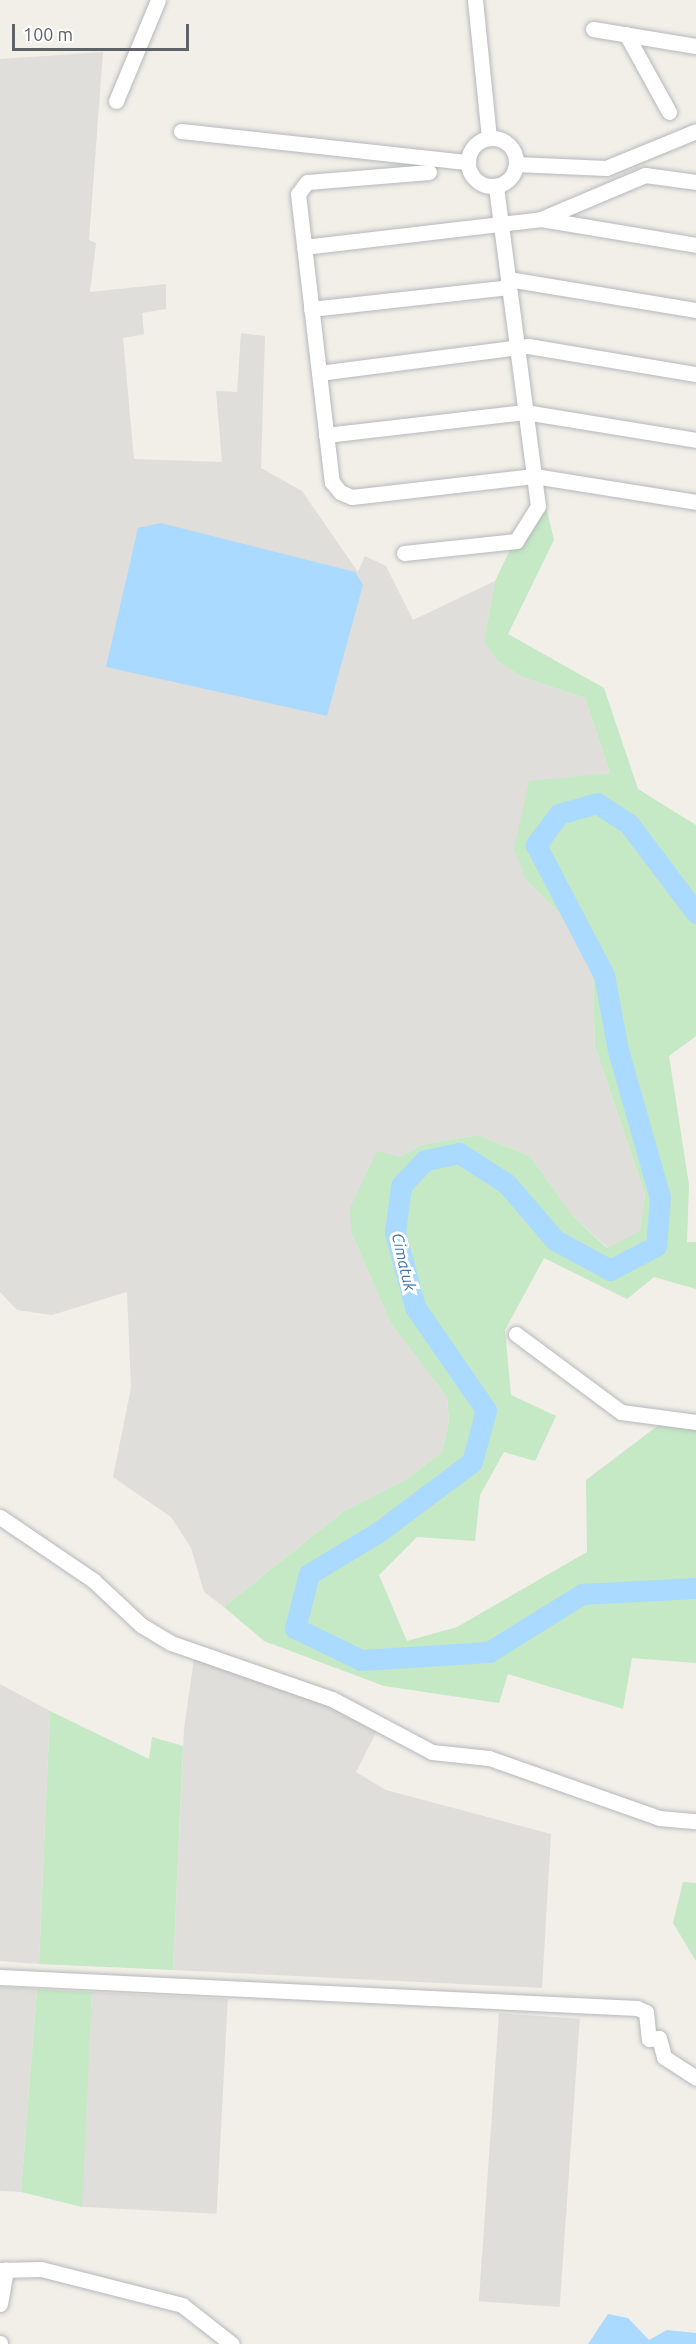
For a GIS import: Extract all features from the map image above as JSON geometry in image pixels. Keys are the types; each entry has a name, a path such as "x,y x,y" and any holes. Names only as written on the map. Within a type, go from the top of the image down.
{"street":[{"path":"116,101 158,0"},
{"path":"475,0 489,138"},
{"path":"593,29 696,46"},
{"path":"627,34 669,112"},
{"path":"181,131 468,162"},
{"path":"516,164 606,168 696,131"},
{"path":"489,138 506,142 516,164 510,178 495,186 480,182 468,162 474,146 489,138"},
{"path":"429,172 307,182 298,194 332,482 352,497 534,476 696,502"},
{"path":"304,247 541,219 645,175 696,182"},
{"path":"404,553 516,541 538,506 495,186"},
{"path":"541,219 696,245"},
{"path":"311,309 508,283 696,310"},
{"path":"319,373 517,348 696,374"},
{"path":"326,435 525,412 696,440"},
{"path":"516,1334 621,1412 696,1422"},
{"path":"0,1517 94,1581 141,1625 171,1643 332,1699 432,1752 489,1758 659,1818 696,1821"},
{"path":"0,1977 637,2008 646,2012 649,2039 661,2040 664,2057 696,2078"},
{"path":"0,2304 3,2270 41,2269 182,2305 232,2344"}],"shaded area":[{"path":"103,52 89,240 96,243 90,292 166,284 166,309 142,313 144,334 123,338 134,459 222,462 216,391 237,392 241,333 265,336 261,468 302,491 358,572 365,556 386,566 413,620 495,581 484,641 496,660 522,677 585,698 610,773 529,782 526,880 566,919 593,974 595,1047 645,1194 640,1232 608,1248 572,1215 530,1156 478,1135 421,1145 400,1157 351,1232 390,1322 447,1397 449,1421 442,1452 407,1479 344,1511 224,1607 204,1592 191,1548 171,1517 113,1477 131,1388 127,1292 52,1315 17,1310 0,1292 0,59"},
{"path":"195,1651 381,1723 356,1772 386,1790 551,1834 542,1988 173,1970 184,1729"},
{"path":"0,1684 50,1711 39,1964 0,1961"},
{"path":"0,1987 37,1989 21,2192 0,2191"},
{"path":"92,1992 228,1999 217,2214 81,2207"},
{"path":"499,2013 580,2019 560,2307 479,2301"}],"green space":[{"path":"541,485 554,540 508,634 604,688 638,789 696,825 696,1036 669,1056 689,1185 687,1242 696,1242 696,1289 654,1277 627,1299 544,1258 505,1330 511,1395 556,1416 535,1461 504,1452 480,1495 475,1541 417,1537 379,1575 407,1641 457,1627 587,1552 586,1480 664,1421 696,1423 696,1663 632,1658 623,1709 508,1674 499,1703 384,1686 264,1641 224,1607 344,1511 407,1479 442,1452 449,1421 447,1397 390,1322 351,1232 350,1208 377,1151 400,1157 421,1145 478,1135 530,1156 572,1215 607,1248 640,1231 645,1194 595,1047 593,974 566,919 526,880 514,849 529,781 610,773 585,698 522,677 496,660 484,641 495,581"},
{"path":"50,1711 149,1759 152,1737 183,1746 173,1970 39,1964"},
{"path":"683,1882 696,1883 696,1961 673,1923"},
{"path":"37,1989 92,1992 82,2207 21,2192"}],"water":[{"path":"161,523 355,572 363,585 327,716 106,667 138,528"},
{"path":"608,2314 628,2318 649,2340 667,2330 696,2333 696,2344 588,2344"}],"waterway":[{"name":"Cimatuk","path":"696,913 629,824 597,803 559,814 536,845 604,975 618,1050 660,1197 656,1246 610,1270 555,1240 507,1184 459,1153 425,1160 401,1186 395,1232 415,1307 486,1410 472,1462 377,1533 309,1574 295,1628 361,1660 489,1652 582,1594 696,1588"}]}
